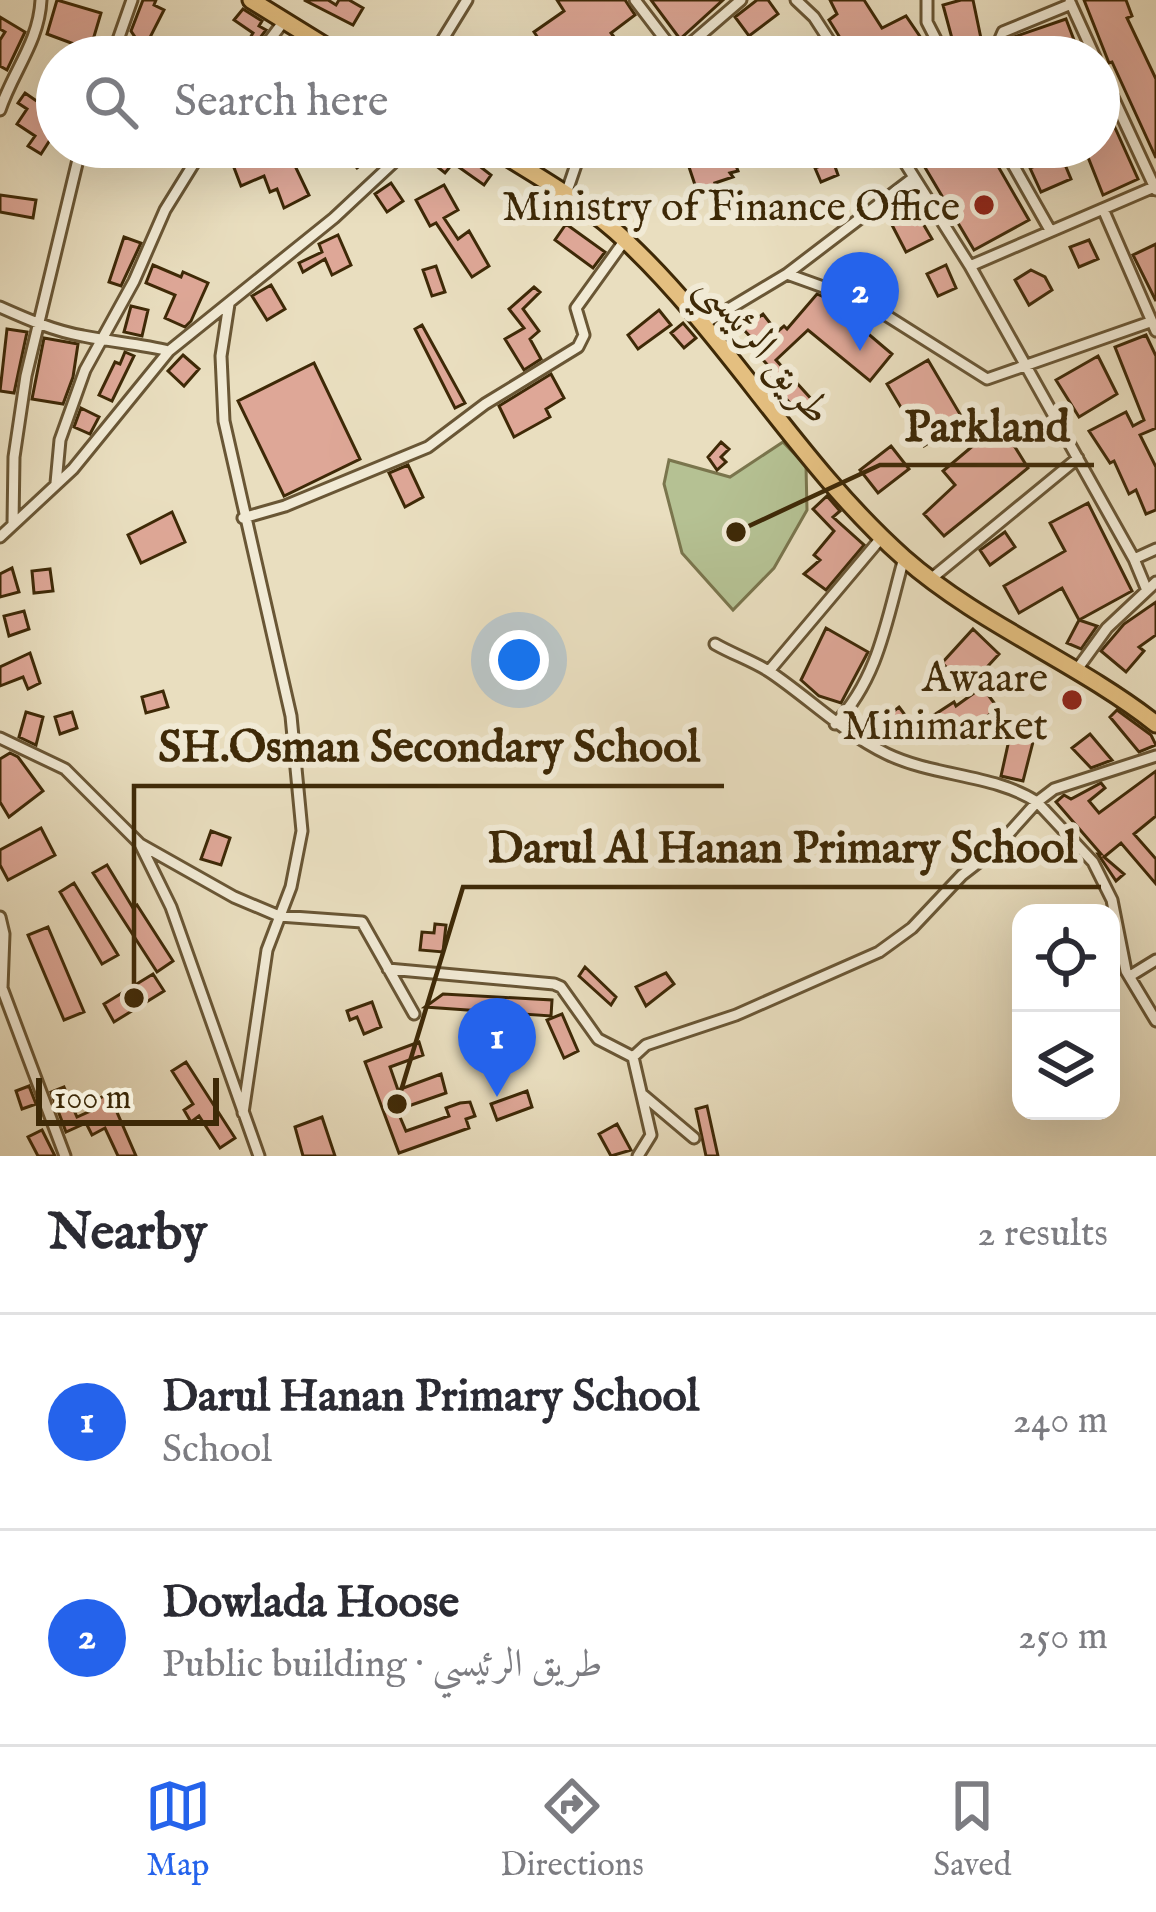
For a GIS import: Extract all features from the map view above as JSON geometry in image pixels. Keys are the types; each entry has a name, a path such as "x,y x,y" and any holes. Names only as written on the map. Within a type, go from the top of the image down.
{"main road":[{"path":"251,0 309,36"},
{"name":"طريق الرئيسي","path":"525,168 626,240 904,558 961,600 1078,668 1156,724"}],"street":[{"path":"0,110 4,85 31,47 41,0"},
{"path":"119,36 132,0"},
{"path":"445,36 467,0"},
{"path":"635,0 661,36"},
{"path":"695,36 725,5 741,0"},
{"path":"796,0 826,36"},
{"path":"927,0 927,22 934,36"},
{"path":"1001,36 1070,2 1085,36"},
{"path":"273,36 284,21"},
{"path":"970,266 1155,188 1120,112"},
{"path":"13,524 14,457 26,376 76,168"},
{"path":"56,483 61,440 101,338 191,168"},
{"path":"0,537 73,469 170,351 334,218 388,168"},
{"path":"566,194 575,168"},
{"path":"907,168 1029,366 1151,585 1107,628 1078,668"},
{"path":"1015,168 1050,230"},
{"path":"702,325 787,274 913,178"},
{"path":"787,274 866,302 976,375 998,378 1153,326 1102,208"},
{"path":"243,518 285,506 428,447 485,404 578,347 584,335 576,308 626,240"},
{"path":"229,304 221,391 243,518 291,716 302,832 291,887 267,950 243,1113"},
{"path":"0,307 39,325 170,351"},
{"path":"932,578 1078,458"},
{"path":"769,670 883,536"},
{"path":"1135,560 1156,549"},
{"path":"835,724 870,678 904,558"},
{"path":"715,644 742,661 769,670 835,724 890,755 1015,788 1037,802 1093,862 1112,900 1122,956 1156,1021"},
{"path":"0,738 65,769 140,844 234,897 279,916 362,922 415,1014"},
{"path":"634,1058 646,1046 722,1021 878,952 912,928 1054,789 1156,755"},
{"path":"140,844 171,908 259,1156"},
{"path":"0,917 2,988 65,1156"},
{"path":"1130,976 1156,960"},
{"path":"388,969 554,984 598,1039 634,1058"},
{"path":"634,1058 651,1135 638,1156"},
{"path":"639,1092 694,1138"}],"green space":[{"path":"783,442 806,466 807,510 774,568 733,610 682,553 664,484 669,460 730,477"}],"building":[{"path":"57,0 101,13 94,36 47,34"},
{"path":"143,0 156,0 154,5 164,10 151,36 134,36 131,31"},
{"path":"304,0 328,0 336,5 349,0 363,8 353,25"},
{"path":"557,0 625,0 635,15 611,33 613,36 537,36 534,32 564,11"},
{"path":"651,0 723,0 683,36 678,36"},
{"path":"757,0 768,0 778,14 749,36 735,17"},
{"path":"830,0 864,0 882,28 906,16 920,36 839,36 829,20 837,14"},
{"path":"973,0 980,36 951,36 943,5"},
{"path":"1084,0 1126,0 1132,16 1127,18 1156,79 1156,158 1120,79 1120,36 1098,36"},
{"path":"243,9 262,21 259,26 266,30 262,36 251,36 234,20"},
{"path":"0,17 25,32 7,70 0,66 0,40 5,32 0,29"},
{"path":"1066,19 1072,36 1017,36"},
{"path":"25,93 36,101 36,151 28,146 35,136 17,124 27,109 18,103"},
{"path":"1120,139 1138,179 1103,195 1092,168 1120,168"},
{"path":"234,168 296,168 309,195 284,208 277,189 270,192 264,176 241,186"},
{"path":"460,168 482,168 491,175 484,185"},
{"path":"689,168 737,168 730,173 733,177 715,183 718,189 699,197"},
{"path":"815,168 836,168 838,175 821,182"},
{"name":"Ministry of Finance Office","path":"925,168 999,168 1029,220 974,250"},
{"path":"1030,168 1066,168 1071,179 1041,192"},
{"path":"391,183 403,201 387,212 375,194"},
{"path":"444,185 458,210 444,218 458,239 469,231 489,266 472,277 436,223 430,226 416,200"},
{"path":"0,195 36,200 33,218 0,212"},
{"path":"915,210 932,239 906,252 891,223"},
{"path":"566,224 605,252 593,268 555,240"},
{"path":"338,235 351,265 332,275 325,259 303,272 299,263 322,252 319,244"},
{"path":"124,237 141,243 121,286 109,282"},
{"path":"1089,240 1098,259 1079,267 1070,247"},
{"path":"1156,244 1156,301 1133,255"},
{"path":"153,265 208,283 185,327 165,318 175,295 146,283"},
{"path":"946,265 956,288 938,296 927,274"},
{"path":"436,266 445,292 432,296 423,270"},
{"path":"1031,270 1045,277 1052,290 1029,305 1015,280"},
{"path":"271,285 285,309 267,320 252,296"},
{"path":"534,287 540,292 523,309 539,331 530,339 541,359 524,370 505,339 524,328 509,309"},
{"path":"817,294 892,354 870,381 808,330 776,360 814,402 801,415 766,377 773,371 743,329 763,314 777,332 784,326 787,329"},
{"path":"131,306 148,310 142,336 124,332"},
{"path":"659,310 671,325 638,349 628,335"},
{"path":"683,323 696,338 684,348 671,333"},
{"path":"422,325 465,403 455,408 415,329"},
{"path":"7,329 27,332 14,393 0,391"},
{"path":"1146,335 1156,356 1156,428 1140,435 1156,467 1156,510 1146,514 1136,490 1129,494 1114,461 1110,463 1089,431 1126,412 1133,426 1144,420 1115,347"},
{"path":"44,338 78,344 63,404 32,399"},
{"path":"125,352 134,356 112,401 99,395"},
{"path":"183,355 199,369 184,386 168,371"},
{"path":"1098,356 1117,394 1079,417 1056,380"},
{"path":"928,360 964,421 924,446 887,384"},
{"path":"314,363 360,459 284,496 238,401"},
{"path":"551,374 564,398 546,409 550,417 514,437 499,406"},
{"path":"81,408 99,417 90,434 74,427"},
{"path":"1000,423 1028,468 944,536 924,514 955,485 943,471"},
{"path":"721,442 729,449 721,457 726,462 717,470 708,457"},
{"path":"891,446 909,469 878,493 860,470"},
{"path":"408,465 423,497 405,507 389,473"},
{"path":"827,496 840,511 833,517 864,545 826,590 804,574 820,560 814,555 834,531 813,509"},
{"path":"1088,503 1132,591 1079,620 1062,588 1019,613 1004,586 1065,551 1050,523"},
{"path":"172,512 185,542 141,563 128,535"},
{"path":"1005,532 1015,547 990,565 980,550"},
{"path":"12,568 19,592 0,597 0,574"},
{"path":"50,569 53,591 34,593 32,571"},
{"path":"1156,602 1156,635 1139,647 1144,651 1126,672 1101,651 1124,624"},
{"path":"24,611 29,629 9,636 4,616"},
{"path":"1079,620 1097,626 1081,649 1067,643"},
{"path":"826,628 868,652 841,703 819,696 801,680"},
{"path":"973,629 999,654 976,679 998,708 976,725 969,716 945,732 934,715 974,693 942,663"},
{"path":"30,653 40,683 28,689 23,677 0,686 0,667"},
{"path":"163,691 168,707 146,713 142,697"},
{"path":"899,707 911,723 886,743 867,732"},
{"path":"1117,710 1151,735 1156,745 1139,752 1110,717"},
{"path":"26,712 43,717 36,745 19,737"},
{"path":"72,712 77,728 60,734 55,717"},
{"path":"1011,731 1034,738 1023,781 1001,776"},
{"path":"1090,734 1112,760 1091,768 1072,748"},
{"path":"10,753 43,791 9,817 0,802 0,759"},
{"path":"1156,771 1156,816 1134,834 1156,859 1156,884 1121,843 1104,857 1124,874 1116,881 1101,854 1056,802 1101,783 1105,788 1089,801 1099,813"},
{"path":"41,828 55,855 8,880 0,865 0,850"},
{"path":"211,831 230,838 221,865 201,859"},
{"path":"107,865 173,961 157,972 93,873"},
{"path":"74,883 118,955 102,964 60,892"},
{"path":"435,924 446,925 443,952 420,950 422,932 434,933"},
{"path":"48,927 84,1012 64,1020 28,935"},
{"path":"585,967 616,997 611,1005 579,976"},
{"path":"666,973 674,984 646,1006 636,987"},
{"path":"153,974 164,991 114,1022 104,1004"},
{"path":"443,994 552,1000 551,1016 425,1007"},
{"path":"372,1002 381,1027 364,1034 357,1017 350,1020 347,1011"},
{"path":"562,1014 578,1051 564,1058 547,1020"},
{"path":"419,1042 423,1055 390,1067 398,1090 441,1074 446,1093 397,1110 406,1131 449,1116 446,1108 460,1103 470,1102 475,1116 466,1119 469,1128 399,1153 365,1062"},
{"path":"186,1062 235,1138 220,1148 199,1116 191,1122 184,1110 193,1104 172,1071"},
{"path":"29,1086 36,1104 22,1109 16,1091"},
{"path":"64,1087 77,1117 97,1108 93,1101 109,1094 136,1156 118,1156 105,1128 92,1135 86,1123 66,1132 51,1092"},
{"path":"527,1091 532,1107 497,1120 491,1104"},
{"path":"707,1106 718,1156 706,1156 696,1109"},
{"path":"322,1117 335,1156 303,1156 295,1127"},
{"path":"617,1124 631,1150 611,1156 599,1134"},
{"path":"42,1130 55,1156 38,1156 28,1137"}],"place":[{"name":"Ministry of Finance Office","path":"984,205"},
{"name":"Dowlada Hoose","path":"860,351"},
{"name":"Parkland","path":"736,532"},
{"name":"Awaare Minimarket","path":"1072,700"},
{"name":"SH.Osman Secondary School","path":"134,998"},
{"name":"Darul Hanan Primary School","path":"497,1097"},
{"name":"Darul Al Hanan Primary School","path":"397,1104"}]}
